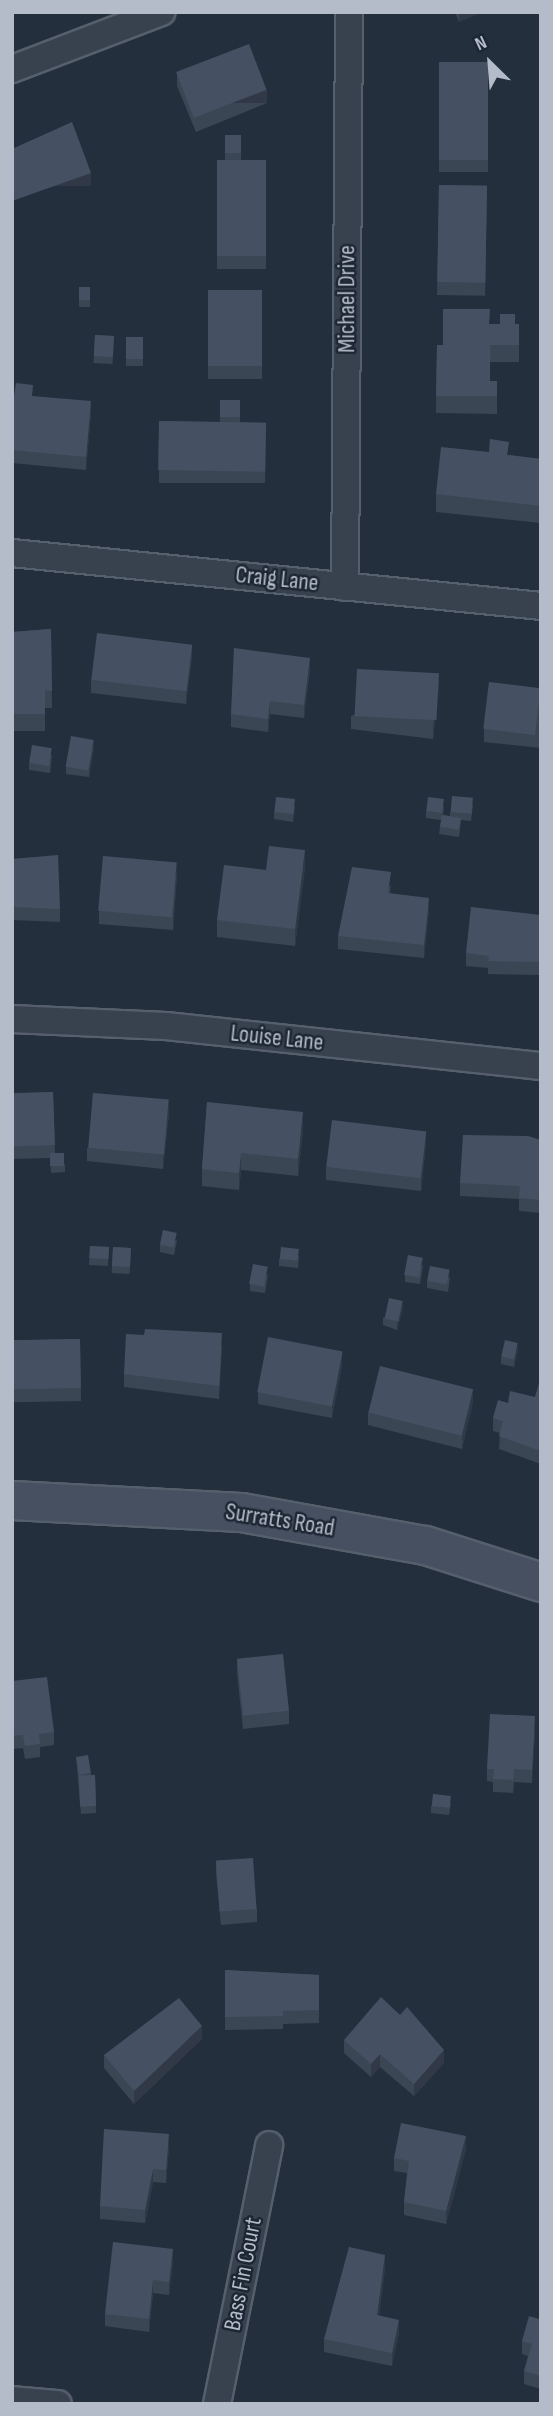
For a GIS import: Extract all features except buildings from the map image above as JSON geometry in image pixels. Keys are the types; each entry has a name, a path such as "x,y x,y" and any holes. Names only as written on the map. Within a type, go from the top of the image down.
{"main road":[{"name":"Surratts Road","path":"12,1500 253,1514 425,1545 541,1582"}],"street":[{"path":"12,69 160,12"},
{"name":"Michael Drive","path":"345,587 349,12"},
{"name":"Craig Lane","path":"12,553 541,606"},
{"name":"Louise Lane","path":"12,1019 166,1026 541,1066"},
{"name":"Bass Fin Court","path":"217,2404 269,2145"},
{"path":"12,2400 58,2404"}]}
